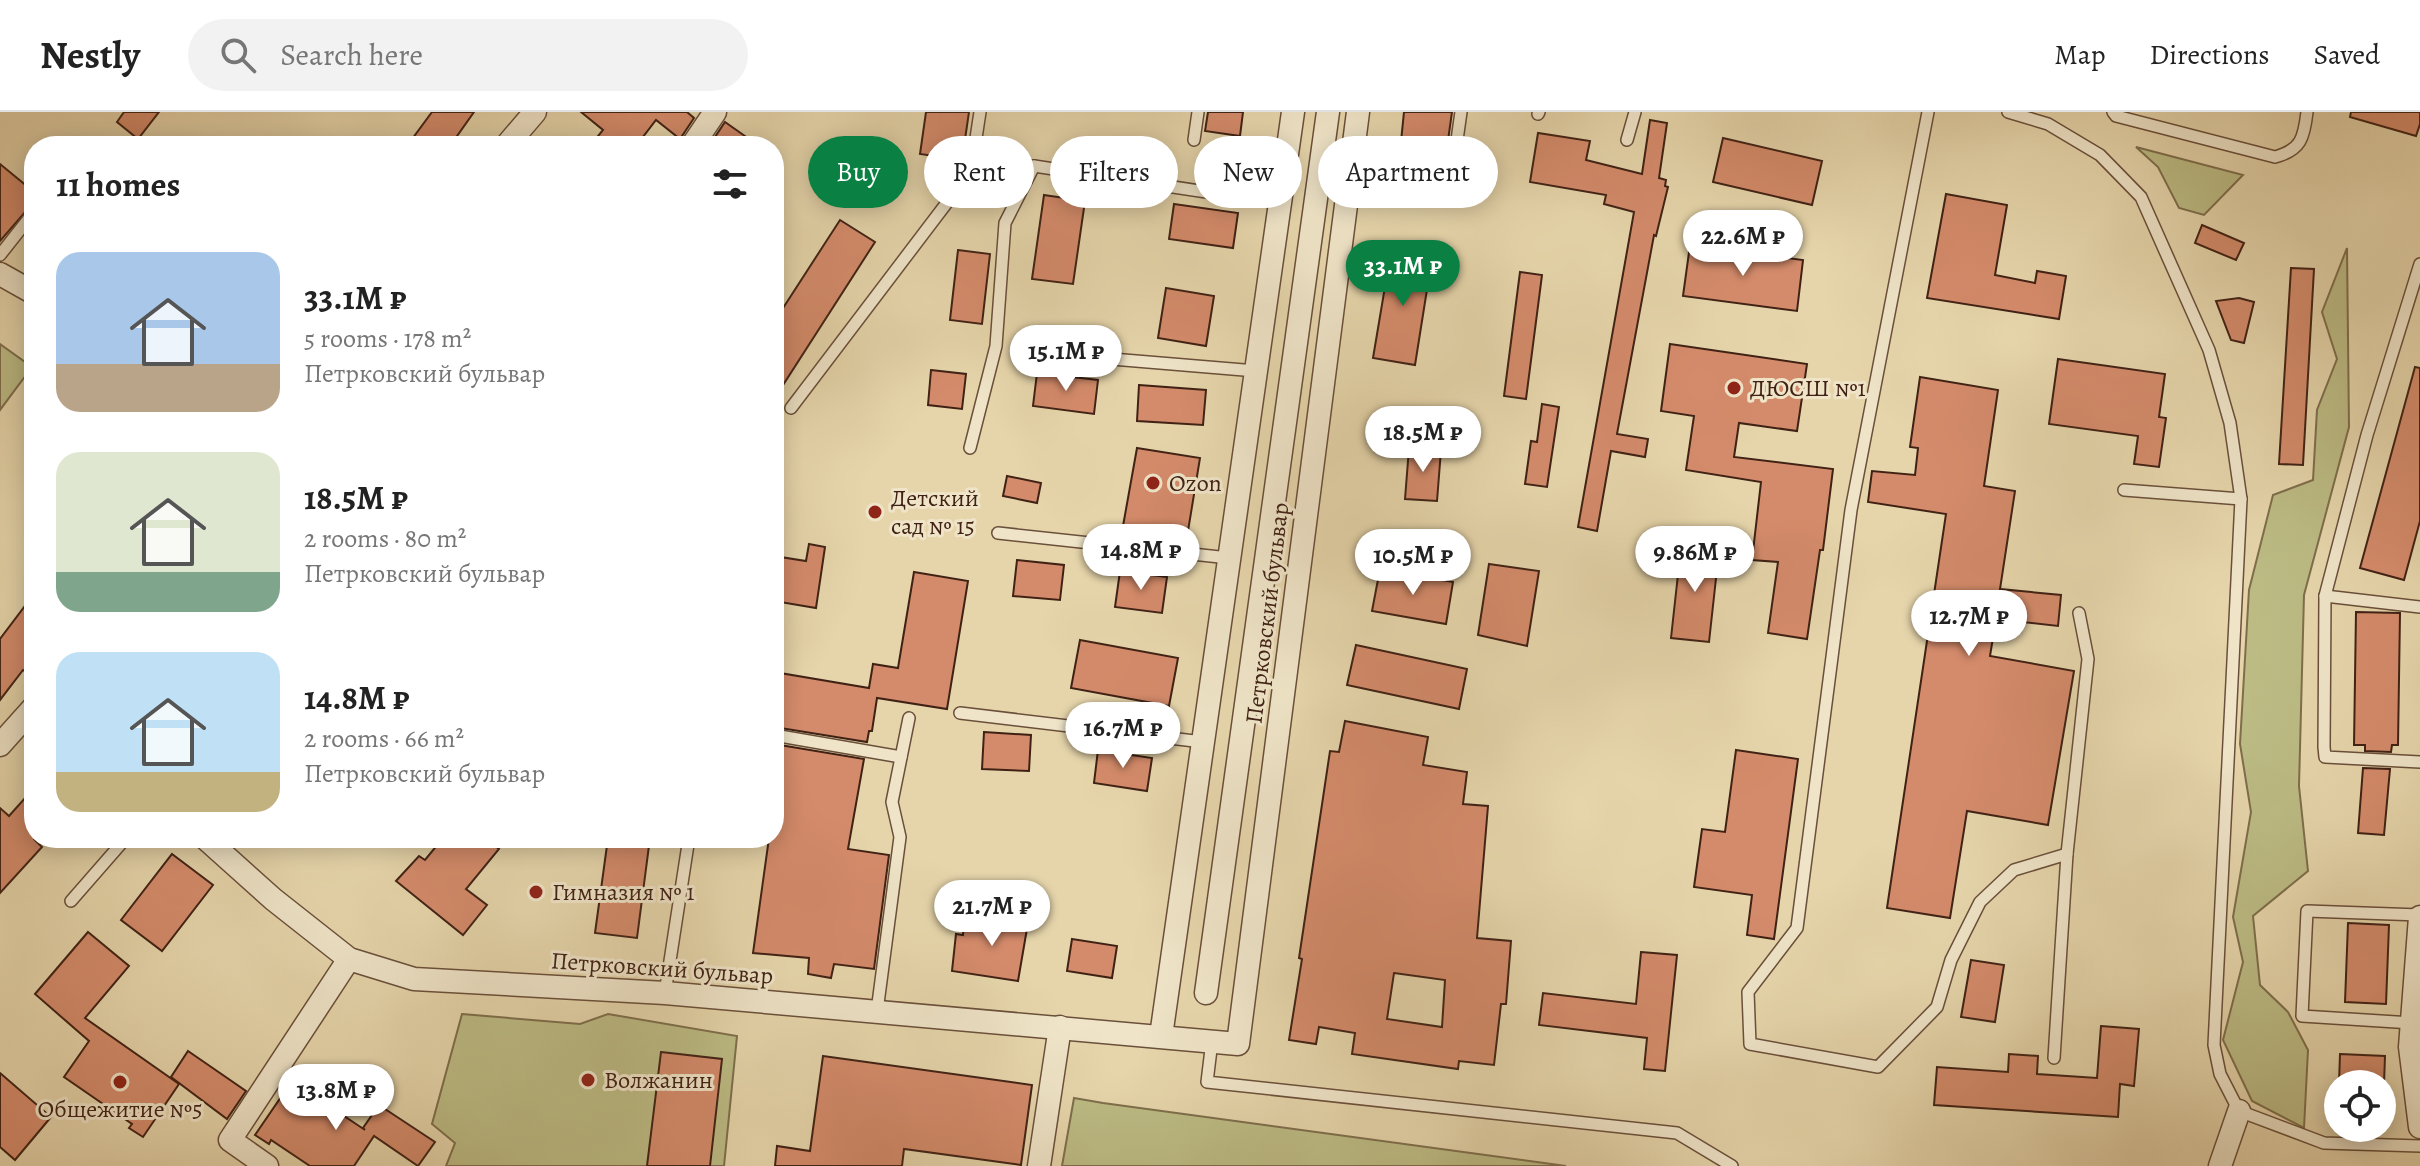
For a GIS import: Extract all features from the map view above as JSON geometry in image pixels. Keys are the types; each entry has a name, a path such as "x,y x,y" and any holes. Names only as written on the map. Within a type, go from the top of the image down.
{"street":[{"path":"515,136 535,112"},
{"path":"699,136 715,112"},
{"name":"Петрковский бульвар","path":"1289,136 1293,112"},
{"path":"1206,993 1328,112"},
{"name":"Петрковский бульвар","path":"1355,136 1358,112"},
{"name":"Петрковский бульвар","path":"1161,1036 1278,208"},
{"name":"Петрковский бульвар","path":"216,848 273,899 349,959 414,979 665,993 1238,1044 1345,208"},
{"path":"0,274 24,287"},
{"path":"0,745 24,718"},
{"path":"2420,916 2410,1047 2420,1127"},
{"path":"267,1166 230,1140 349,959"},
{"path":"1039,1166 1060,1027"},
{"path":"2220,1166 2239,1111"}],"lane":[{"path":"976,136 980,112"},
{"path":"1195,136 1198,112"},
{"path":"1458,136 1461,112"},
{"path":"1627,140 1635,112"},
{"path":"1928,112 1851,510 1797,928 1748,992 1750,1044 1878,1067 1937,1007 1951,960 1980,902 2014,870 2067,854"},
{"path":"2008,112 2048,124 2100,155 2141,197 2209,350 2230,423 2241,499 2214,1045 2220,1074 2239,1111 2324,1143 2420,1146"},
{"path":"2113,112 2116,116 2275,157 2291,153 2301,141 2307,112"},
{"path":"1034,166 1194,190"},
{"path":"791,408 943,208"},
{"path":"970,448 996,346 1005,223 1013,208"},
{"path":"0,255 24,225"},
{"path":"2420,264 2367,435 2325,596 2325,757 2420,762"},
{"path":"1040,353 1256,371"},
{"path":"2124,490 2241,499"},
{"path":"998,533 1229,558"},
{"path":"2325,596 2420,607"},
{"path":"2054,1058 2067,854 2088,659 2079,613"},
{"path":"960,713 1203,742"},
{"path":"877,1011 900,837 892,802 909,718"},
{"path":"784,737 901,757"},
{"path":"71,901 117,848"},
{"path":"665,993 687,848"},
{"path":"2412,1023 2302,1016 2307,911 2420,916"},
{"path":"1212,1041 1207,1082 1677,1133 1732,1166"}],"shaded area":[{"path":"2136,147 2243,175 2204,215 2179,208 2158,167"},
{"path":"2347,248 2349,427 2304,595 2299,786 2308,871 2253,916 2260,985 2288,1012 2308,1050 2304,1128 2252,1101 2223,1040 2243,962 2233,917 2251,812 2240,744 2249,590 2273,495 2313,480 2317,410 2337,359 2322,312"},
{"path":"0,344 24,361 24,378 0,410"},
{"name":"Волжанин","path":"462,1014 580,1024 608,1014 737,1036 724,1166 446,1166 455,1143 432,1124"},
{"path":"1074,1098 1103,1103 1566,1166 1062,1166"}],"building":[{"path":"124,112 159,112 140,136 134,136 117,122"},
{"path":"432,112 474,112 457,136 414,136"},
{"path":"581,112 687,112 694,118 682,136 676,136 656,120 644,136 598,136 603,130"},
{"path":"926,112 969,112 966,136 924,136 924,155 920,154"},
{"path":"1208,112 1243,112 1240,136 1205,131"},
{"path":"1404,112 1452,112 1449,136 1402,136"},
{"path":"2351,112 2420,112 2420,124 2416,136 2350,117"},
{"path":"1650,120 1667,123 1659,178 1666,180 1665,186 1668,187 1654,235 1617,434 1648,439 1645,457 1611,451 1597,531 1578,527 1634,212 1604,204 1606,195 1530,182 1538,133 1590,141 1586,160 1642,174"},
{"path":"725,122 745,136 716,136"},
{"path":"1723,138 1822,161 1812,205 1713,182"},
{"path":"0,164 24,184 24,213 0,241"},
{"path":"1946,194 2007,205 1995,275 2035,283 2037,271 2066,276 2059,319 1927,298"},
{"path":"1044,195 1050,196 1050,208 1084,208 1073,284 1032,279"},
{"path":"1178,205 1238,213 1233,248 1169,239 1173,208 1178,208"},
{"path":"840,220 875,242 784,383 784,307"},
{"path":"2202,225 2244,243 2236,260 2195,243"},
{"path":"1690,245 1803,260 1797,311 1683,296"},
{"path":"958,250 990,254 982,324 950,320"},
{"path":"1391,251 1432,258 1415,365 1373,358"},
{"path":"2291,268 2314,269 2303,465 2279,464"},
{"path":"1520,272 1542,275 1526,399 1504,396"},
{"path":"1166,288 1214,296 1206,346 1158,338"},
{"path":"2239,298 2254,302 2244,343 2231,340 2216,301"},
{"path":"1670,344 1807,364 1797,431 1739,423 1734,457 1833,469 1807,639 1768,633 1778,562 1752,560 1761,482 1686,470 1694,416 1661,411"},
{"path":"2058,359 2165,374 2159,417 2166,418 2159,467 2134,464 2138,436 2049,424"},
{"path":"2415,367 2420,368 2420,521 2404,580 2360,568"},
{"path":"931,370 966,374 962,409 928,405"},
{"path":"1037,373 1098,380 1094,414 1033,406"},
{"path":"1920,377 1998,390 1984,486 2015,491 2000,589 2061,595 2058,626 1996,619 1990,656 2074,671 2048,825 1967,811 1950,918 1887,908 1946,514 1868,502 1872,471 1915,475 1918,448 1910,447"},
{"path":"1139,385 1206,390 1203,425 1137,421"},
{"path":"1542,404 1559,407 1547,487 1525,484 1531,441 1537,442"},
{"path":"1137,448 1200,458 1187,537 1123,526"},
{"path":"1409,448 1441,450 1437,501 1405,499"},
{"path":"1007,476 1041,483 1037,503 1003,496"},
{"path":"809,544 825,547 816,608 784,603 784,558 806,561"},
{"path":"1681,547 1719,551 1709,642 1671,638"},
{"path":"1017,560 1064,565 1060,600 1013,596"},
{"path":"1489,564 1539,571 1527,646 1478,635"},
{"path":"1380,569 1453,582 1446,624 1372,611"},
{"path":"1120,571 1167,577 1162,613 1115,607"},
{"path":"914,572 968,581 947,709 877,698 872,731 869,731 867,742 784,729 784,674 869,688 873,664 898,668"},
{"path":"24,607 24,671 0,700 0,639"},
{"path":"2356,612 2400,613 2398,745 2392,745 2391,752 2365,751 2365,745 2354,745"},
{"path":"1080,640 1178,658 1169,706 1071,688"},
{"path":"1356,645 1467,669 1459,709 1347,685"},
{"path":"1345,721 1428,737 1423,765 1467,772 1463,804 1488,806 1477,938 1511,941 1506,1004 1501,1004 1494,1065 1459,1061 1458,1069 1352,1054 1355,1033 1319,1027 1316,1044 1289,1040 1330,751 1339,752","holes":["1394,973 1445,980 1442,1027 1387,1019"]},
{"path":"984,732 1031,735 1029,771 982,769"},
{"path":"784,746 864,759 848,849 889,855 874,969 834,964 831,978 808,974 809,958 753,953 768,848 784,848"},
{"path":"1098,750 1152,758 1147,791 1094,783"},
{"path":"1736,750 1798,759 1774,939 1747,935 1752,895 1694,887 1702,829 1725,832"},
{"path":"2363,768 2390,769 2384,835 2358,833"},
{"path":"24,799 24,848 41,848 0,893 0,808 9,816"},
{"path":"435,848 499,849 466,889 487,905 463,935 396,881 419,856 425,860"},
{"path":"607,848 649,848 637,938 595,933"},
{"path":"172,854 213,885 162,951 121,920"},
{"path":"1001,912 1029,917 1018,981 952,971 956,934 963,935 964,922 998,926"},
{"path":"2348,923 2389,925 2386,1004 2345,1002"},
{"path":"88,932 129,966 85,1018 179,1084 143,1137 129,1128 132,1124 64,1077 89,1041 35,994"},
{"path":"1072,939 1117,946 1112,978 1067,971"},
{"path":"1641,952 1677,955 1665,1071 1644,1069 1647,1038 1539,1025 1543,993 1636,1004"},
{"path":"1971,960 2004,965 1995,1022 1961,1017"},
{"path":"2101,1026 2139,1029 2134,1086 2120,1084 2118,1117 1934,1105 1937,1067 2008,1072 2009,1054 2038,1056 2037,1074 2097,1078"},
{"path":"188,1051 246,1091 227,1119 171,1077"},
{"path":"661,1052 722,1059 710,1166 647,1166"},
{"path":"2340,1054 2385,1056 2384,1070 2339,1070"},
{"path":"823,1056 1032,1085 1021,1165 904,1149 902,1166 775,1166 777,1146 810,1151"},
{"path":"0,1073 51,1117 15,1160 0,1147"},
{"path":"292,1081 365,1130 363,1128 379,1105 435,1142 418,1166 374,1136 354,1166 310,1166 271,1140 269,1144 255,1135"}],"place":[{"name":"ДЮСШ №1","path":"1734,388"},
{"name":"Ozon","path":"1153,483"},
{"name":"Детский сад № 15","path":"875,512"},
{"name":"Гимназия № 1","path":"536,892"},
{"name":"Волжанин","path":"588,1080"},
{"name":"Общежитие №5","path":"120,1082"}]}
